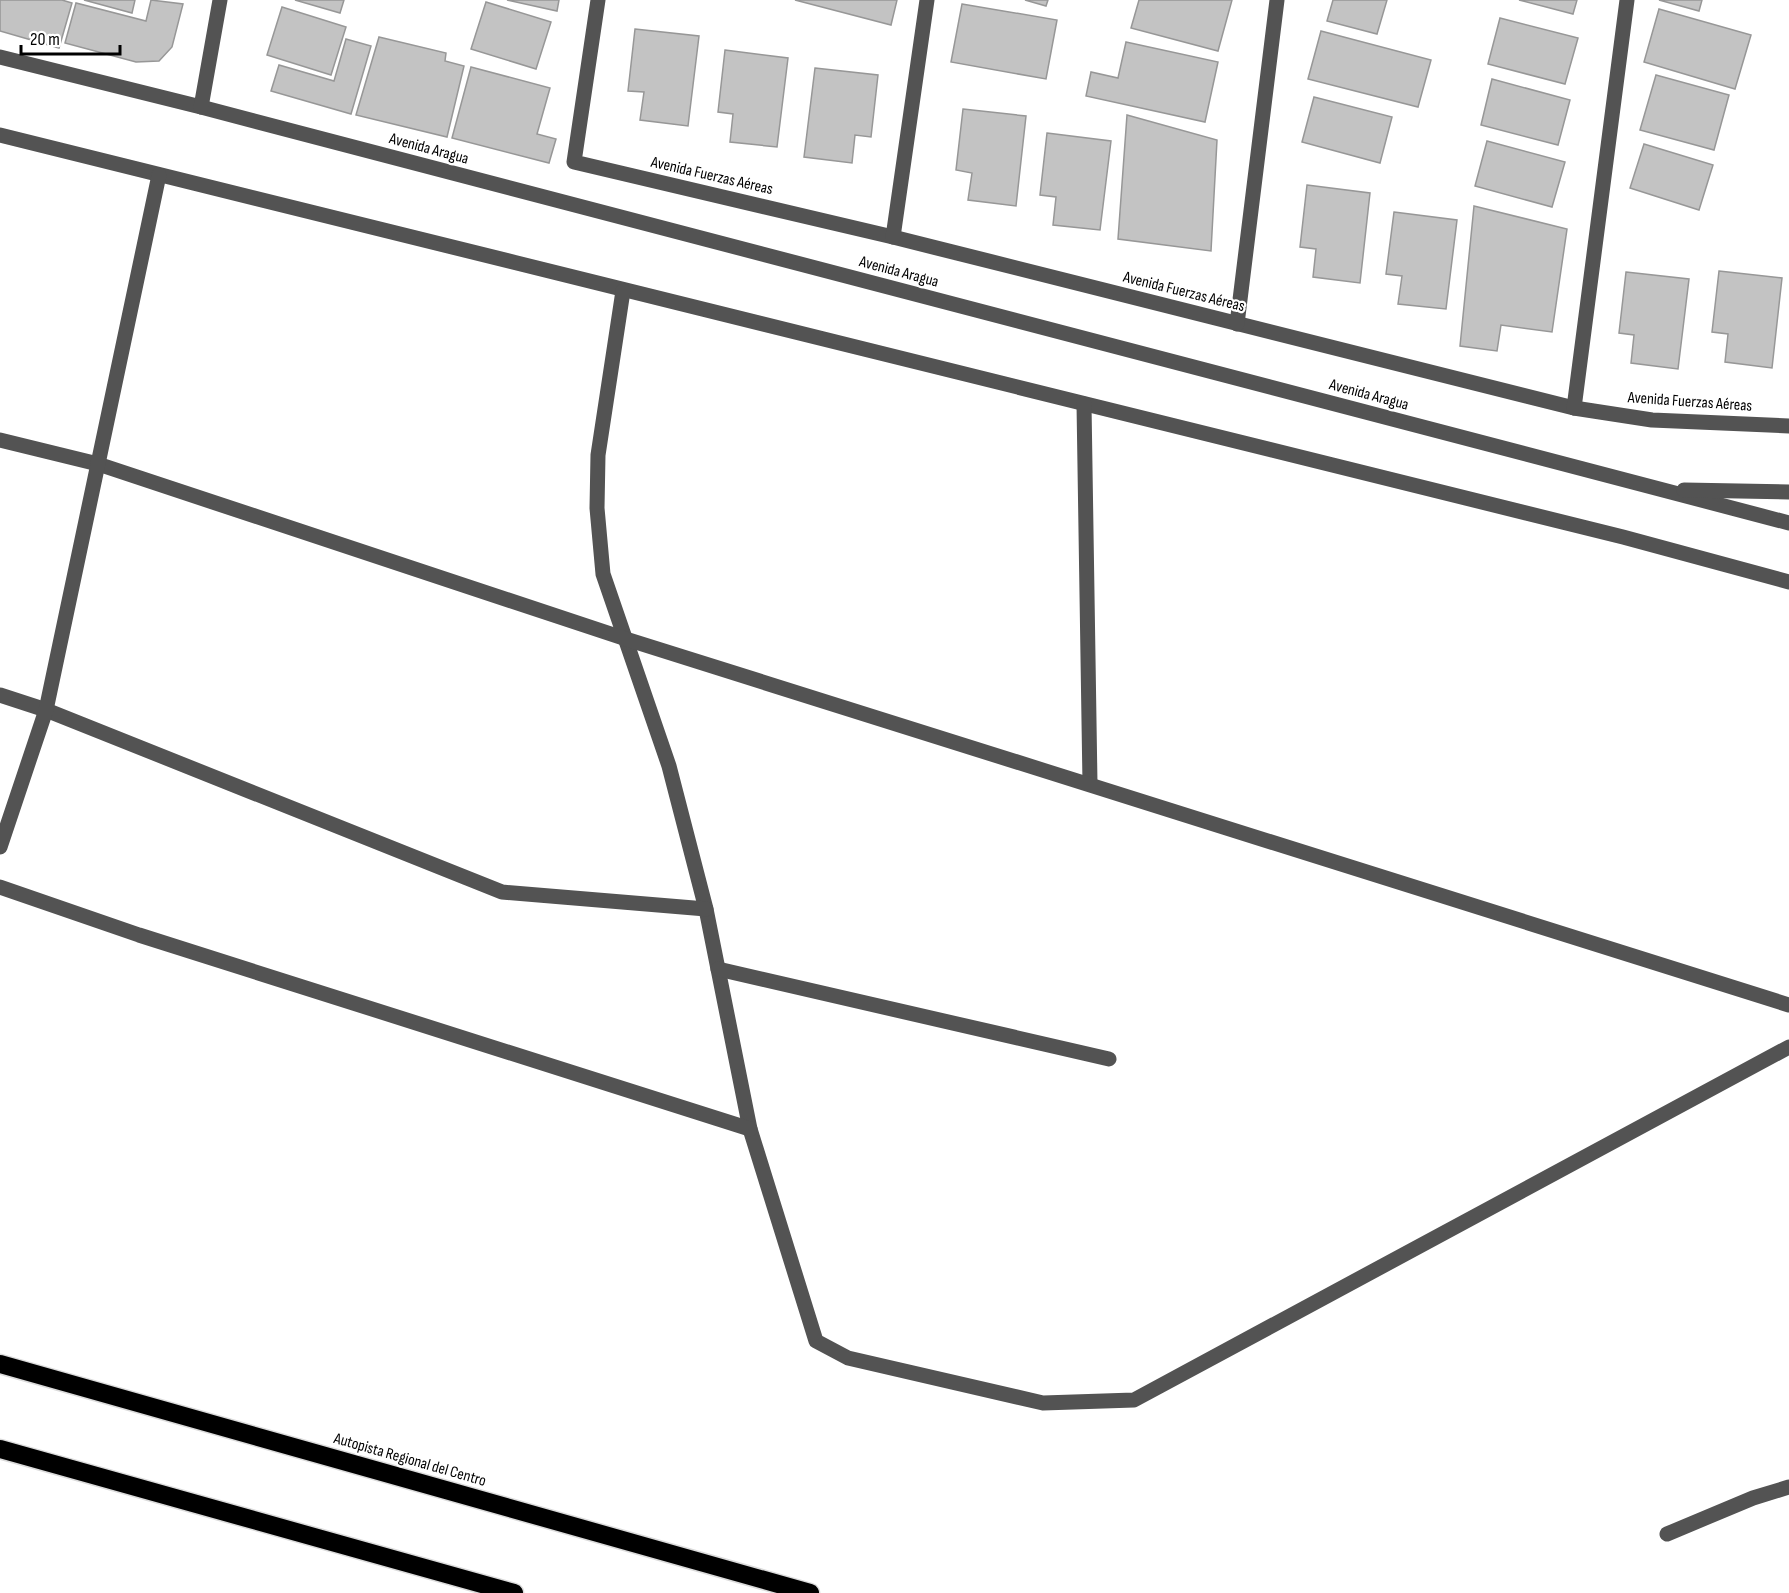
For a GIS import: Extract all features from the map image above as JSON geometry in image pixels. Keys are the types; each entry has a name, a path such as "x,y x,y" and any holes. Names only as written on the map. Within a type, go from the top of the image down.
{"highway":[{"name":"Autopista Regional del Centro","path":"0,1365 810,1593"},
{"path":"0,1449 514,1593"}],"street":[{"path":"201,107 220,0"},
{"name":"Avenida Fuerzas Aéreas","path":"598,0 574,162 893,237 1574,408 1652,420 1789,426"},
{"path":"893,237 927,0"},
{"path":"1237,324 1277,0"},
{"path":"1574,408 1627,0"},
{"name":"Avenida Aragua","path":"0,57 201,107 1789,523"},
{"path":"0,135 1623,537 1789,582"},
{"path":"0,847 46,710 159,175"},
{"path":"623,291 598,455 597,508 603,574 669,766 706,909 750,1129 816,1341 848,1358 1043,1403 1134,1400 1789,1047"},
{"path":"1084,404 1090,784"},
{"path":"0,440 98,464 626,639 1789,1005"},
{"path":"1656,490 1789,492"},
{"path":"0,695 46,710 502,892 706,909"},
{"path":"0,887 139,935 750,1129"},
{"path":"718,969 1108,1059"},
{"path":"1667,1534 1753,1498 1789,1487"}],"building":[{"path":"0,0 62,0 72,3 59,48 0,31"},
{"path":"84,0 135,0 132,13"},
{"path":"151,0 183,4 172,47 159,61 136,62 65,43 76,3 146,21"},
{"path":"295,0 344,0 340,13"},
{"path":"507,0 559,0 557,11"},
{"path":"795,0 897,0 891,25"},
{"path":"1025,0 1048,0 1046,6"},
{"path":"1139,0 1232,0 1218,51 1131,28"},
{"path":"1333,0 1387,0 1377,34 1327,21"},
{"path":"1519,0 1577,0 1573,14"},
{"path":"1659,0 1702,0 1699,11"},
{"path":"486,2 551,22 536,69 471,49"},
{"path":"962,4 1057,20 1046,79 951,62"},
{"path":"282,7 346,27 331,75 267,55"},
{"path":"1659,9 1751,35 1735,89 1644,62"},
{"path":"1500,18 1578,38 1565,84 1488,64"},
{"path":"635,29 699,36 688,126 640,120 644,92 628,91"},
{"path":"1321,31 1431,60 1418,107 1308,79"},
{"path":"379,37 446,53 445,61 464,66 447,137 356,115"},
{"path":"346,39 371,46 351,114 271,91 279,65 334,81"},
{"path":"1126,42 1218,62 1205,122 1086,96 1091,72 1118,78"},
{"path":"725,50 788,58 777,147 730,142 733,114 718,112"},
{"path":"471,67 550,88 537,134 556,139 549,163 452,138"},
{"path":"815,68 878,75 871,137 855,135 852,163 804,157"},
{"path":"1656,75 1729,95 1714,150 1640,130"},
{"path":"1492,79 1570,100 1558,145 1481,125"},
{"path":"1314,97 1392,117 1380,163 1302,142"},
{"path":"963,109 1026,116 1016,206 968,200 972,173 956,170"},
{"path":"1127,115 1217,140 1211,251 1118,239"},
{"path":"1047,133 1111,141 1100,230 1053,225 1056,197 1040,195"},
{"path":"1487,141 1565,162 1552,207 1475,186"},
{"path":"1644,144 1713,165 1699,210 1630,188"},
{"path":"1307,185 1370,193 1360,283 1313,277 1316,249 1300,247"},
{"path":"1474,206 1567,229 1552,332 1501,325 1497,351 1460,346"},
{"path":"1394,212 1457,220 1446,309 1398,304 1402,276 1386,274"},
{"path":"1719,271 1782,278 1772,368 1725,362 1728,334 1712,332"},
{"path":"1626,272 1689,279 1678,369 1631,363 1634,335 1619,333"}]}
